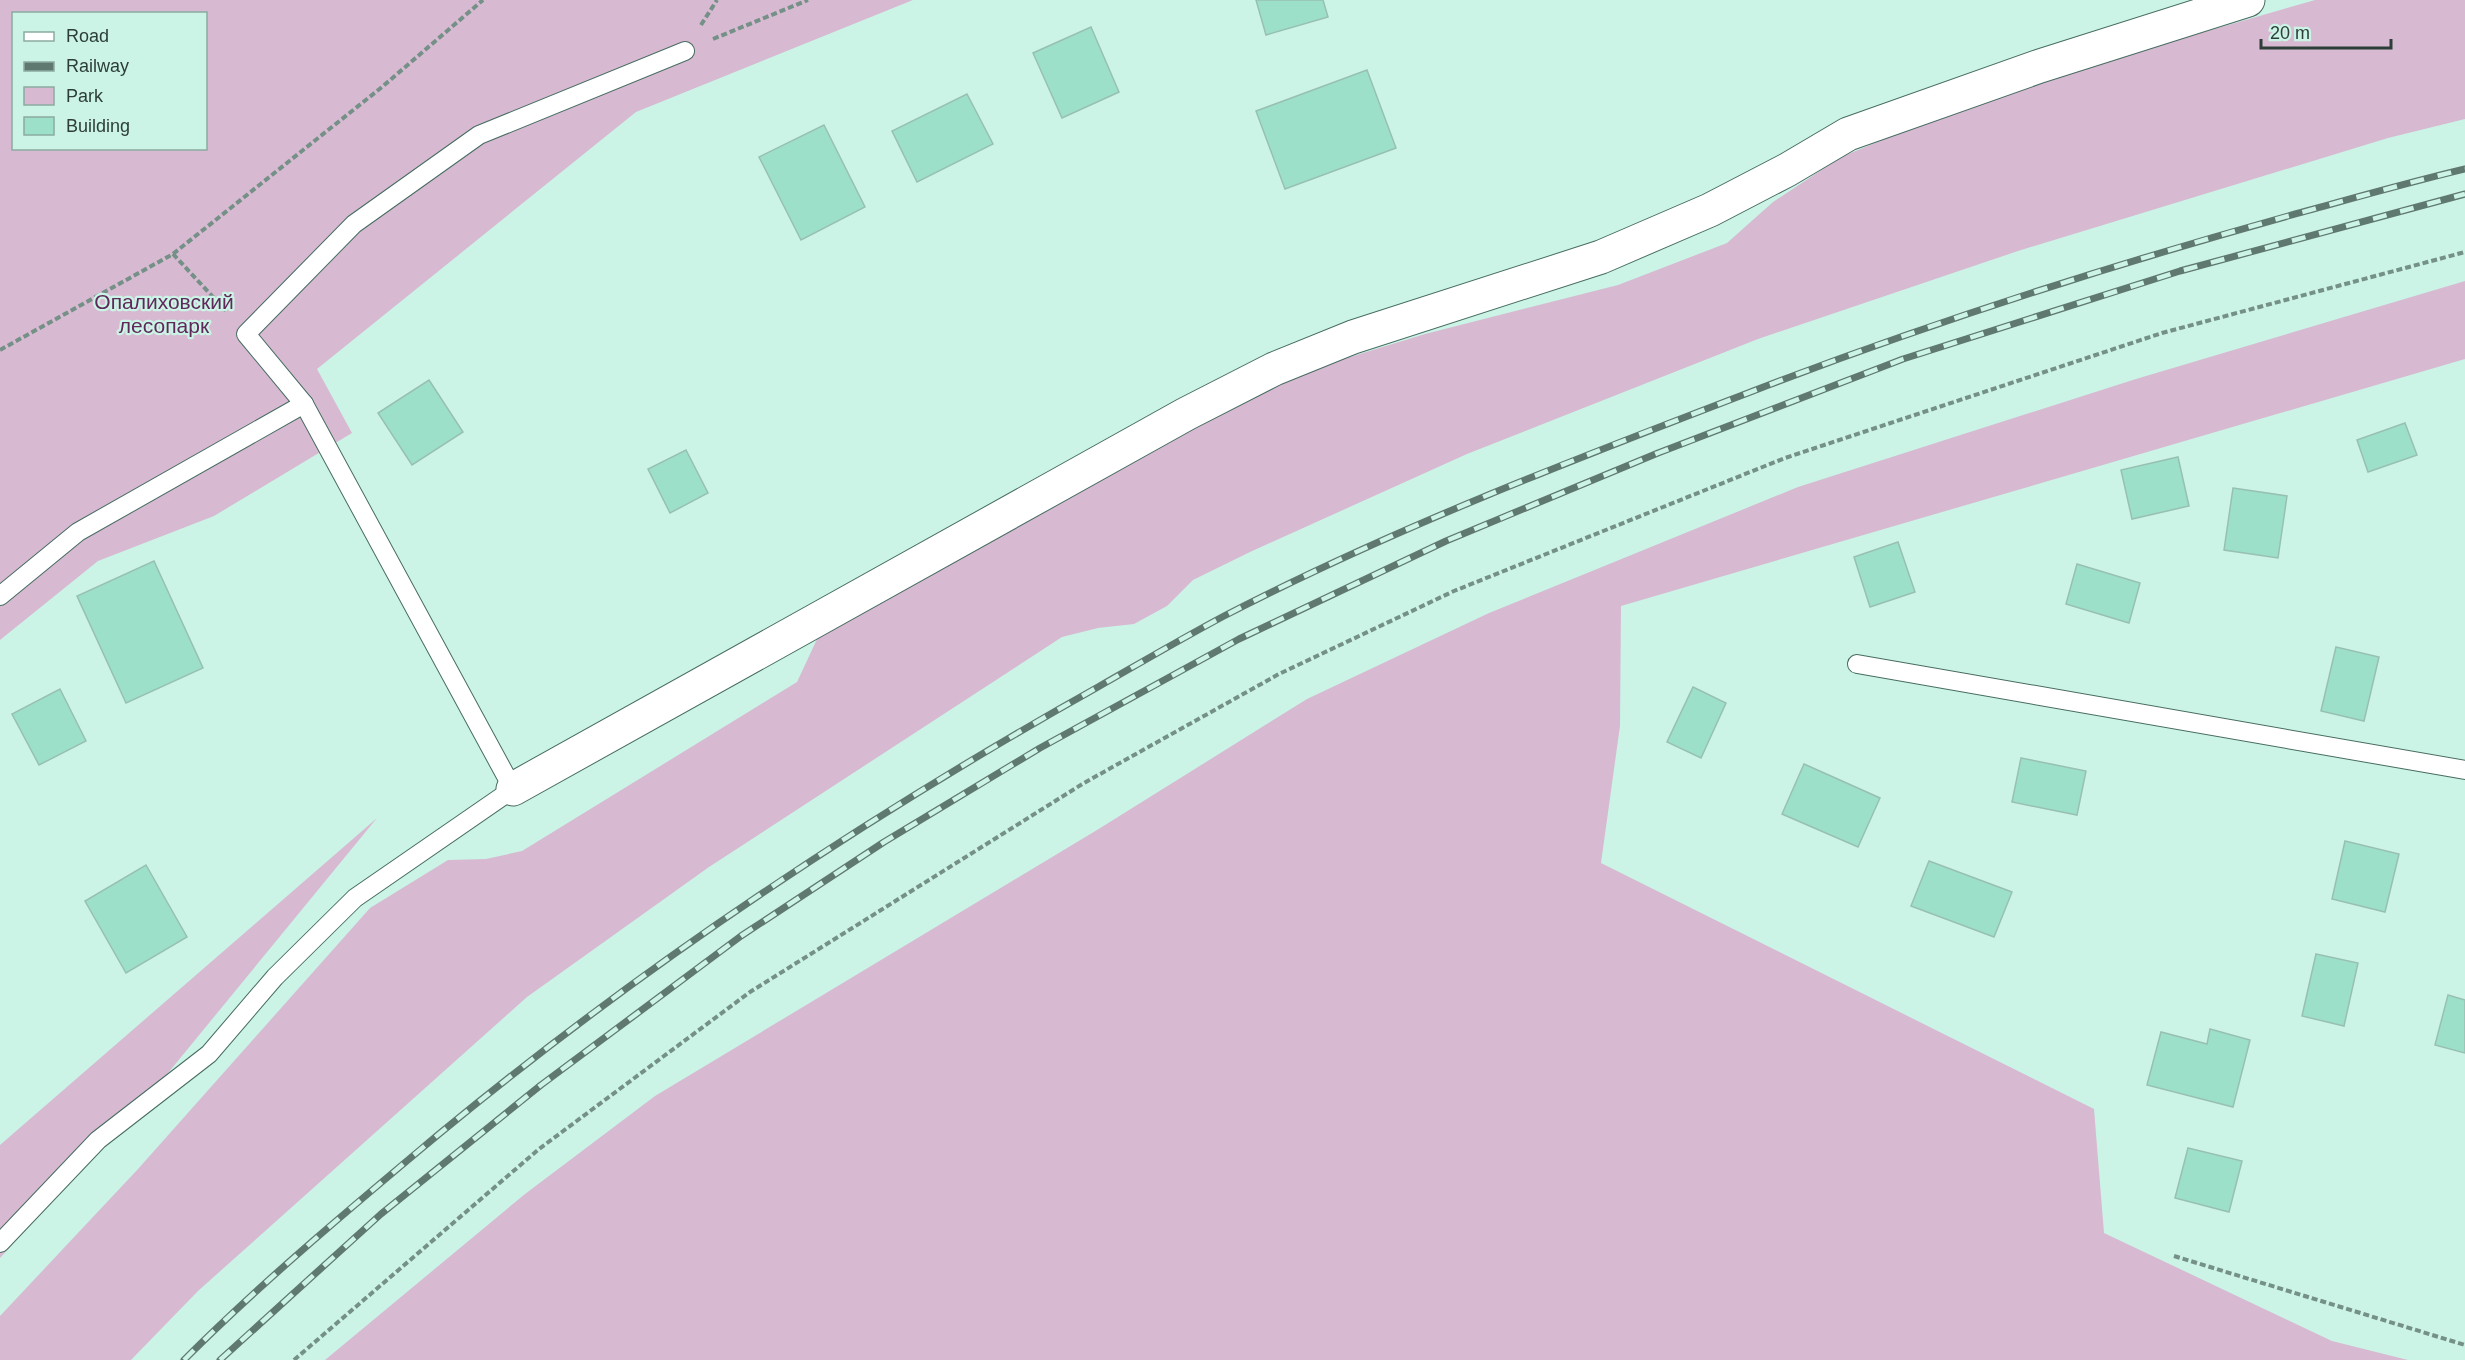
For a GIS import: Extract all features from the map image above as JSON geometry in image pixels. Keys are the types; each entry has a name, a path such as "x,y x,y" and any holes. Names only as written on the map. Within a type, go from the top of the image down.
{"street":[{"path":"513,789 1186,414 1274,369 1353,336 1601,256 1710,210 1787,171 1848,134 2040,66 2248,0"}],"lane":[{"path":"0,1243 98,1140 209,1054 275,976 355,898 513,789 304,404 246,334 354,224 479,135 685,51"},
{"path":"0,596 78,531 304,404"},
{"path":"1857,664 2465,770"}],"path":[{"path":"0,350 173,254 382,87 483,0"},
{"path":"685,51 808,0"},
{"path":"294,1360 539,1149 750,992 1084,783 1279,674 1454,591 1785,458 2162,333 2465,252"},
{"path":"173,254 246,334"},
{"path":"2174,1256 2465,1345"}],"green space":[{"name":"Опалиховский лесопарк","path":"0,0 913,0 636,112 317,369 352,433 214,516 98,561 0,640"},
{"path":"2315,0 2465,0 2465,119 2388,138 2018,251 1758,339 1467,454 1250,552 1193,580 1167,606 1134,624 1098,628 1062,637 709,867 527,997 198,1291 131,1360 0,1360 0,1316 138,1169 370,908 448,860 486,859 522,851 797,682 818,637 914,578 1133,463 1291,375 1425,334 1618,285 1727,243 1773,202 1841,157 1948,113 2079,68"},
{"path":"2465,281 2465,359 1621,606 1620,726 1601,863 2094,1109 2104,1233 2332,1341 2408,1360 325,1360 525,1194 655,1096 1097,830 1307,699 1489,613 1798,487 2136,379"},
{"path":"377,818 150,1095 0,1258 0,1145"}],"building":[{"path":"1256,0 1323,0 1328,17 1266,35"},
{"path":"1091,27 1119,92 1062,118 1033,53"},
{"path":"1367,70 1396,148 1285,189 1256,111"},
{"path":"967,94 993,144 917,182 892,131"},
{"path":"824,125 865,207 801,240 759,157"},
{"path":"429,380 463,432 412,465 378,413"},
{"path":"2405,423 2417,455 2368,472 2357,440"},
{"path":"686,450 708,493 670,513 648,469"},
{"path":"2178,457 2189,506 2132,519 2121,470"},
{"path":"2233,488 2287,496 2278,558 2224,550"},
{"path":"1898,542 1915,592 1870,607 1854,557"},
{"path":"154,561 203,668 126,703 77,596"},
{"path":"2077,564 2140,583 2129,623 2066,604"},
{"path":"2336,647 2379,657 2364,721 2321,711"},
{"path":"1693,687 1726,703 1701,758 1667,742"},
{"path":"60,689 86,741 39,765 12,714"},
{"path":"2021,758 2086,771 2077,815 2012,802"},
{"path":"1804,764 1880,798 1858,847 1782,814"},
{"path":"2345,841 2399,854 2385,912 2332,899"},
{"path":"1929,861 2012,892 1994,937 1911,906"},
{"path":"146,865 187,937 126,973 85,901"},
{"path":"2316,954 2358,963 2344,1026 2302,1016"},
{"path":"2448,995 2465,1000 2465,1053 2435,1045"},
{"path":"2210,1029 2250,1040 2233,1107 2147,1085 2161,1032 2207,1044"},
{"path":"2188,1148 2242,1161 2229,1212 2175,1198"}],"railway":[{"path":"184,1360 214,1330 341,1216 439,1134 517,1071 677,952 842,841 926,788 1224,616 1424,522 1629,439 1830,362 2025,295 2156,254 2465,169"},
{"path":"220,1360 381,1214 541,1085 741,936 884,842 1040,748 1239,639 1446,541 1658,453 1903,359 2180,271 2465,194"}]}
